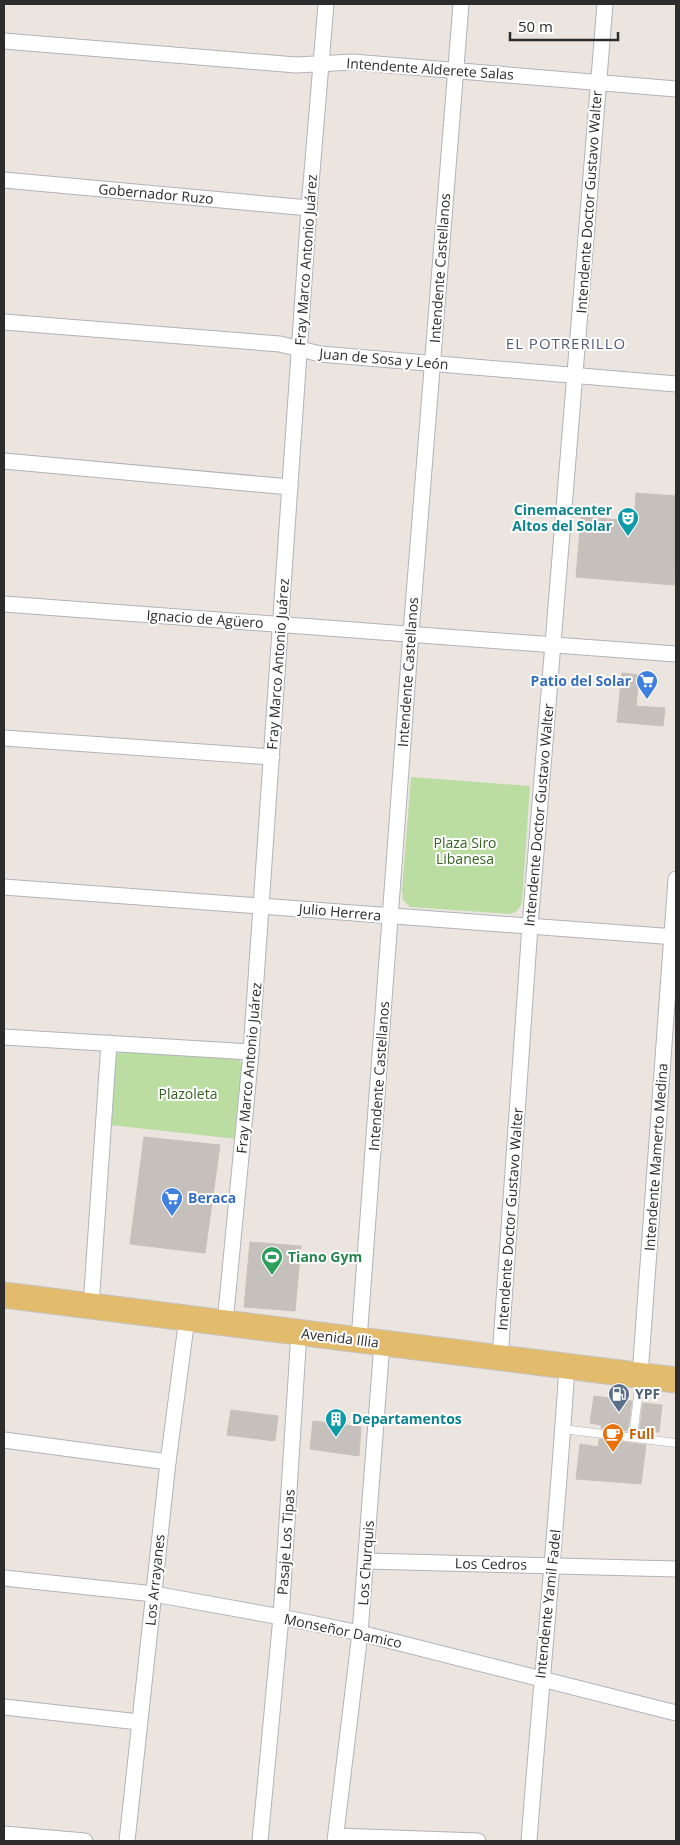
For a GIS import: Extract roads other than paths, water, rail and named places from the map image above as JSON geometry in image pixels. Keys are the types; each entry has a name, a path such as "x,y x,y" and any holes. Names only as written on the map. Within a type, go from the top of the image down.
{"main road":[{"name":"Avenida Illia","path":"4,1295 676,1380"}],"street":[{"name":"Fray Marco Antonio Juárez","path":"225,1323 251,1052 309,208 326,4"},
{"name":"Intendente Castellanos","path":"371,1341 390,916 455,71 462,4"},
{"name":"Intendente Doctor Gustavo Walter","path":"500,1358 530,926 605,4"},
{"name":"Intendente Alderete Salas","path":"4,41 296,65 353,62 676,89"},
{"name":"Gobernador Ruzo","path":"4,180 309,208"},
{"name":"Juan de Sosa y León","path":"4,322 280,344 320,354 676,384"},
{"path":"4,461 290,487"},
{"name":"Ignacio de Agüero","path":"4,604 676,654"},
{"path":"4,738 272,757"},
{"name":"Intendente Mamerto Medina","path":"640,1375 674,937 676,879"},
{"name":"Julio Herrera","path":"4,886 674,937"},
{"path":"4,1038 251,1052"},
{"path":"91,1306 109,1043"},
{"name":"Los Arrayanes","path":"126,1841 168,1462 187,1318"},
{"name":"Pasaje Los Tipas","path":"260,1841 281,1617 300,1332"},
{"name":"Los Churquis","path":"336,1839 360,1633 366,1561 371,1341"},
{"name":"Intendente Yamil Fadel","path":"528,1841 541,1677 553,1566 567,1366"},
{"path":"4,1440 168,1462"},
{"name":"Los Cedros","path":"366,1561 676,1569"},
{"name":"Monseñor Damico","path":"4,1578 154,1594 281,1617 360,1633 541,1677 676,1713"},
{"path":"4,1707 139,1722"},
{"path":"4,1834 85,1841"},
{"path":"336,1839 478,1841"}],"lane":[{"path":"633,1438 640,1375"},
{"path":"563,1429 676,1443"}],"place":[{"name":"Cinemacenter Altos del Solar","path":"628,537"},
{"name":"Patio del Solar","path":"647,700"},
{"name":"Beraca","path":"172,1217"},
{"name":"Tiano Gym","path":"272,1276"},
{"name":"YPF","path":"619,1413"},
{"name":"Departamentos","path":"336,1438"},
{"name":"Full","path":"613,1453"}],"district":[{"name":"EL POTRERILLO","path":"566,344"}],"park label":[{"name":"Plaza Siro Libanesa","path":"465,852"},
{"name":"Plazoleta","path":"188,1094"}]}
